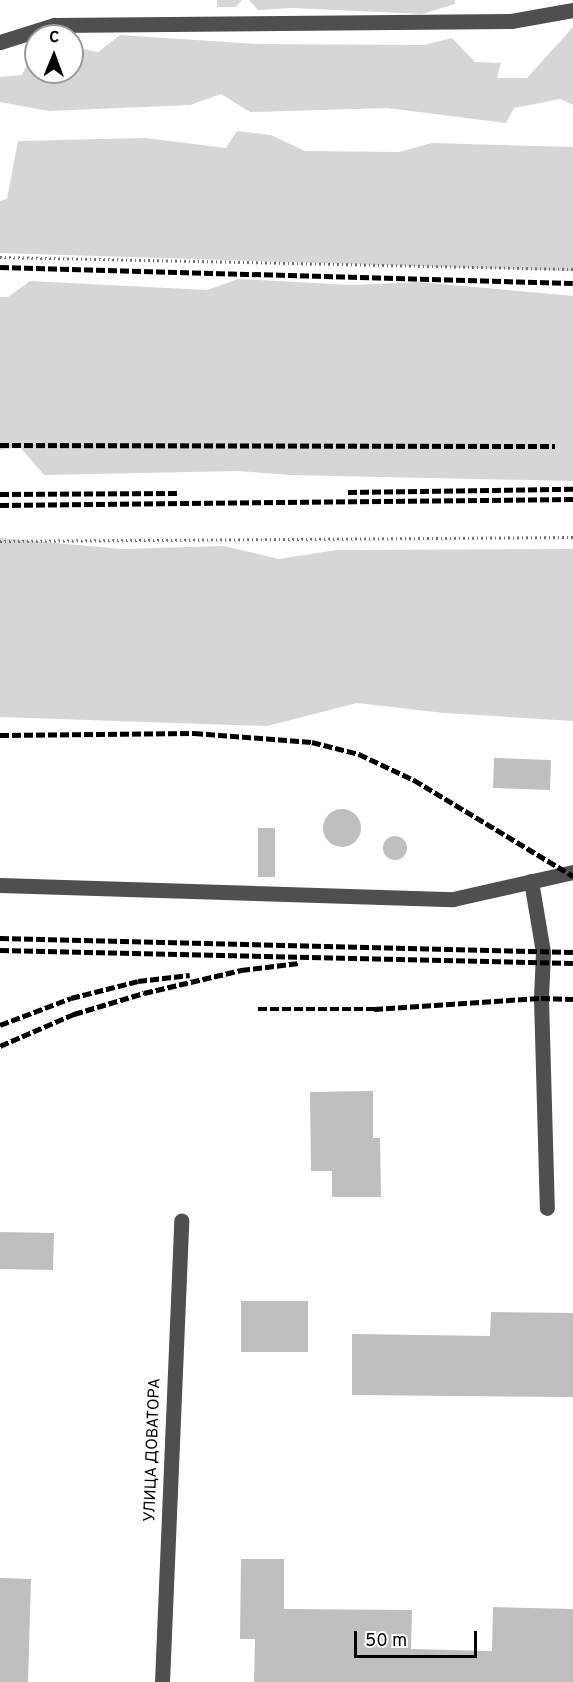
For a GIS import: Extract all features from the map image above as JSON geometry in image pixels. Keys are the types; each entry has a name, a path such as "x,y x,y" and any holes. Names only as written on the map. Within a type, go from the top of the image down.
{"street":[{"path":"0,42 54,25 511,21 573,10"},
{"path":"0,885 453,899 573,872"},
{"path":"531,881 543,952 541,998 547,1208"},
{"name":"УЛИЦА ДОВАТОРА","path":"162,1682 181,1220"}],"path":[{"path":"0,257 573,269"},
{"path":"0,541 573,537"}],"shaded area":[{"path":"217,0 242,0 236,7 217,7"},
{"path":"249,0 455,0 455,4 422,14 292,8 258,10"},
{"path":"573,27 573,105 560,99 514,108 506,123 387,108 250,112 221,94 190,105 49,111 0,102 0,77 22,75 24,71 24,84 84,84 84,49 98,52 120,35 256,44 424,45 452,38 475,62 501,63 497,78 527,78"},
{"path":"237,131 271,135 305,151 399,152 432,143 573,147 573,271 0,253 0,201 7,199 18,141 145,138 226,148"},
{"path":"238,279 352,285 419,282 573,296 573,481 291,475 238,471 44,475 20,447 0,450 0,297 8,297 30,281 207,290"},
{"path":"0,538 122,549 224,546 279,559 336,550 573,549 573,721 444,713 357,703 267,726 0,717"}],"building":[{"path":"494,758 551,760 550,790 493,788"},
{"path":"342,809 355,815 361,828 355,841 342,847 329,841 323,828 329,815"},
{"path":"258,828 275,828 275,877 258,877"},
{"path":"395,836 404,839 407,848 404,857 395,860 386,857 383,848 386,839"},
{"path":"373,1091 373,1138 380,1138 381,1197 332,1197 332,1171 311,1171 310,1092"},
{"path":"0,1232 54,1233 53,1270 0,1269"},
{"path":"241,1301 308,1301 308,1352 241,1352"},
{"path":"491,1312 573,1313 573,1397 352,1395 352,1334 490,1336"},
{"path":"241,1559 284,1559 284,1609 412,1610 411,1649 492,1651 493,1607 573,1609 573,1682 254,1682 255,1639 240,1639"},
{"path":"0,1578 31,1579 28,1682 0,1682"}],"railway":[{"path":"0,267 573,283"},
{"path":"0,445 555,446"},
{"path":"348,492 573,489"},
{"path":"0,494 177,493"},
{"path":"0,505 573,499"},
{"path":"0,735 194,733 312,742 359,754 414,780 573,876"},
{"path":"0,938 573,952"},
{"path":"0,950 573,963"},
{"path":"0,1046 74,1014 144,993 241,970 299,963"},
{"path":"0,1025 71,998 138,981 190,975"},
{"path":"258,1009 374,1009 541,998 573,999"}]}
